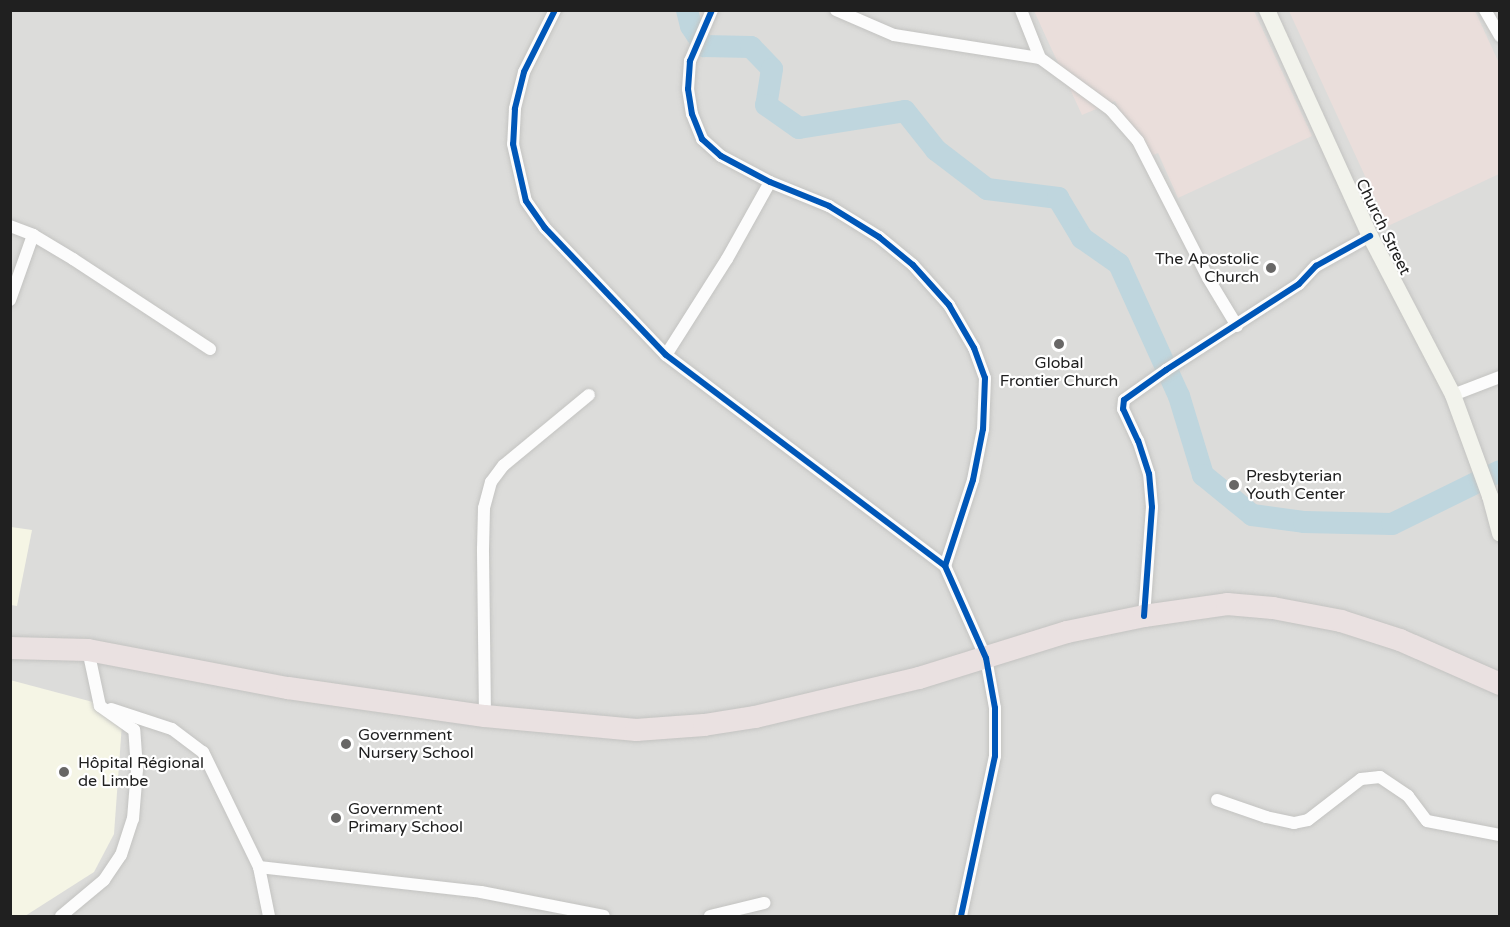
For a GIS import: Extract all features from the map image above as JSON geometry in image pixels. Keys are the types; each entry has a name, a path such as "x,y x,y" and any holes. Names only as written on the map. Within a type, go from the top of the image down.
{"highway":[{"path":"10,648 88,650 288,688 485,716 636,730 704,725 836,700 986,658 1067,632 1144,616 1227,604 1305,613 1341,621 1400,640 1500,684"}],"main road":[{"name":"Church Street","path":"1267,10 1370,236 1453,395 1490,496 1500,534"}],"street":[{"path":"555,10 524,72 515,110 513,144 518,177 526,201 545,228 666,355 945,567 986,658 995,708 995,756 961,916"},
{"path":"712,10 690,61 688,89 692,114 702,139 721,156 770,182 830,206 879,237 913,266 948,305 974,348 985,378 983,429 973,480 945,567"},
{"path":"836,10 894,35 1040,58 1111,110 1138,141 1208,278 1237,326"},
{"path":"1021,10 1040,58"},
{"path":"1485,10 1500,36"},
{"path":"666,355 727,259 770,182"},
{"path":"10,226 33,235 210,349"},
{"path":"10,300 33,235"},
{"path":"1144,616 1152,507 1150,485 1138,441 1123,409 1124,400 1166,370 1299,284 1316,266 1370,236"},
{"path":"1453,395 1500,377"},
{"path":"485,716 484,508 491,482 504,465 589,395"},
{"path":"61,916 104,880 121,855 133,819 137,769 134,730 100,706 88,650"},
{"path":"100,706 172,729 203,752 259,867 269,916"},
{"path":"1217,800 1266,817 1294,823 1308,820 1361,779 1380,777 1408,796 1427,821 1500,835"},
{"path":"259,867 342,874 482,892 604,916"},
{"path":"710,916 764,903"}],"shaded area":[{"path":"11,11 1499,11 1499,916 11,916"},
{"path":"1034,11 1254,11 1312,136 1178,198 1158,153 1142,160 1115,101 1082,115"},
{"path":"1289,11 1475,11 1499,63 1499,174 1388,226"},
{"path":"11,527 32,530 17,606 11,605"},
{"name":"Hôpital Régional de Limbe","path":"10,680 123,710 114,834 94,872 25,916 11,916"}],"waterway":[{"path":"687,10 691,26 704,46 751,47 772,69 766,105 799,128 905,111 936,150 987,189 1058,198 1082,238 1119,264 1179,396 1203,475 1252,515 1304,522 1392,524 1500,471"}],"cycle path":[{"path":"555,10 524,72 515,109 513,144 526,201 545,228 666,355 945,566 986,658 995,708 995,756 961,916"},
{"path":"712,10 690,61 688,89 692,114 702,139 721,156 770,182 829,206 879,237 913,265 949,305 974,348 985,378 983,429 973,480 945,566"},
{"path":"1144,616 1152,507 1149,474 1138,441 1123,409 1124,400 1166,370 1299,284 1316,266 1370,236"}],"place":[{"name":"The Apostolic Church","path":"1271,268"},
{"name":"Global Frontier Church","path":"1059,344"},
{"name":"Presbyterian Youth Center","path":"1234,485"},
{"name":"Government Nursery School","path":"346,744"},
{"name":"Hôpital Régional de Limbe","path":"64,772"},
{"name":"Government Primary School","path":"336,818"}]}
